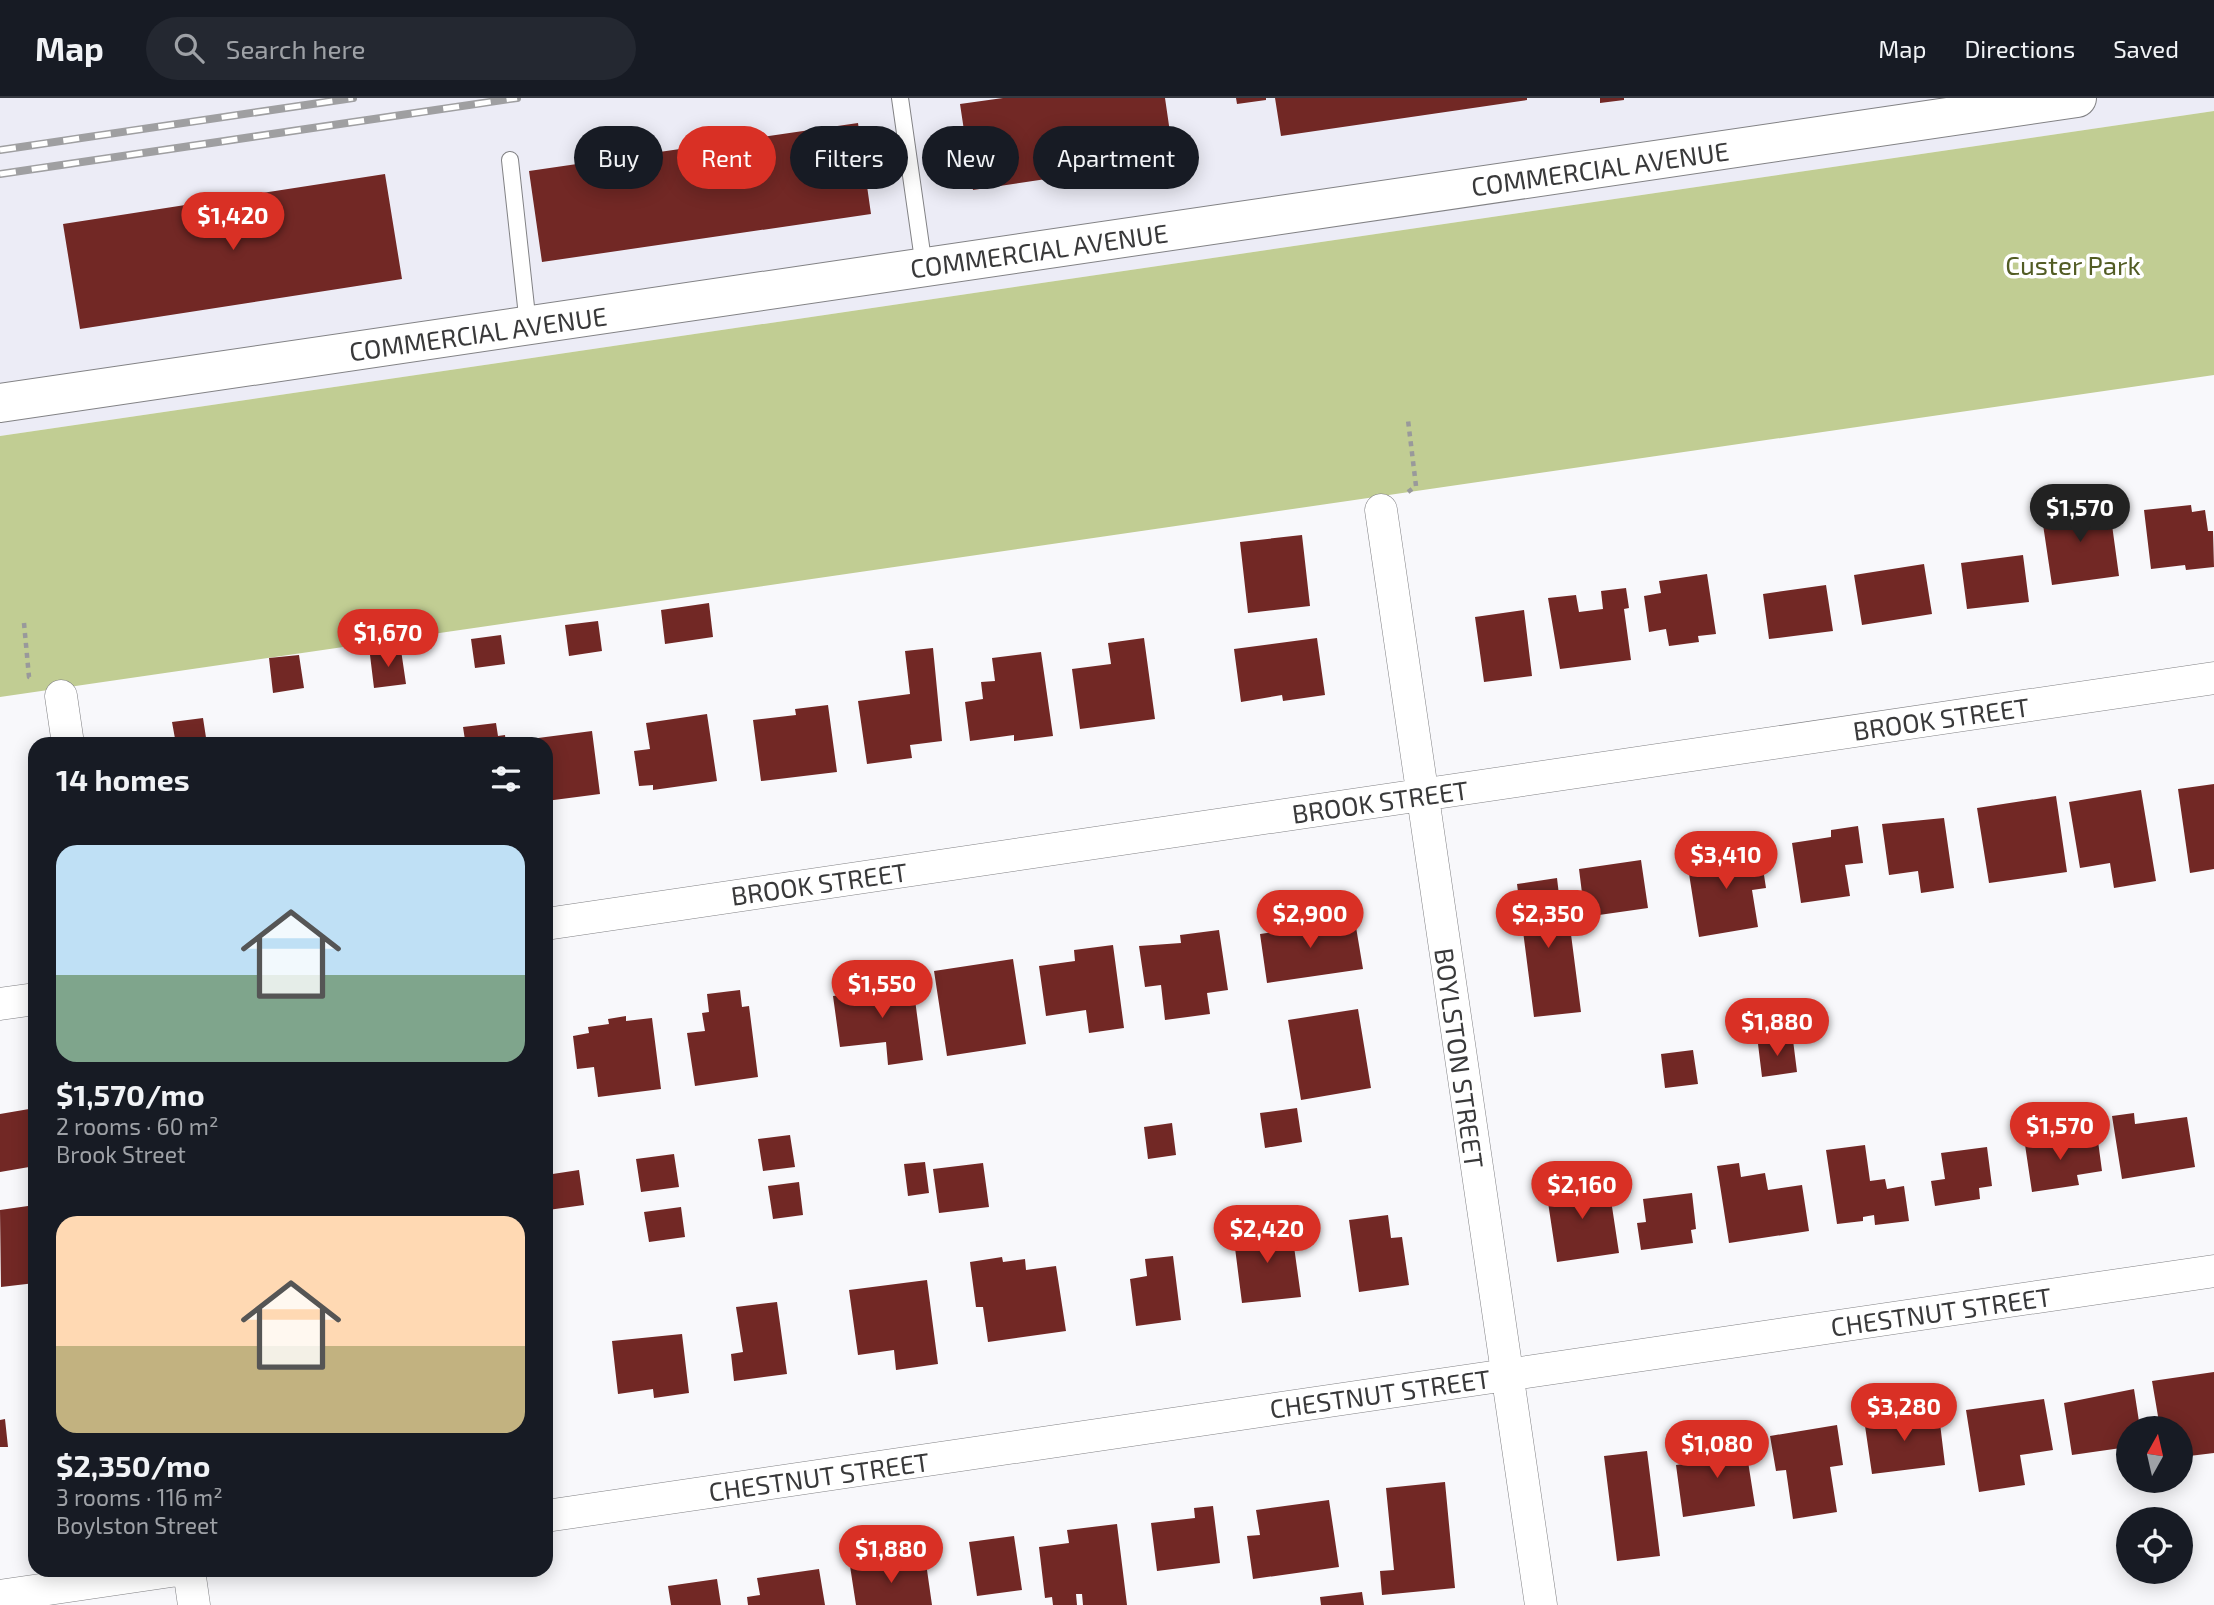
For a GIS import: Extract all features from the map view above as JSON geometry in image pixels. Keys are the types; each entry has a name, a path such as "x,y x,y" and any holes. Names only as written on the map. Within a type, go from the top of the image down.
{"street":[{"name":"COMMERCIAL AVENUE","path":"0,403 2077,98"},
{"name":"BOYLSTON STREET","path":"1381,510 1541,1605"},
{"name":"BROOK STREET","path":"553,922 2214,678"},
{"path":"61,696 67,737"},
{"path":"0,1004 28,1000"},
{"name":"CHESTNUT STREET","path":"553,1515 2214,1271"},
{"path":"0,1596 130,1577"},
{"path":"190,1577 194,1605"}],"lane":[{"path":"900,98 923,267"},
{"path":"510,160 528,325"}],"path":[{"path":"1381,510 1416,486 1408,420"},
{"path":"24,623 29,677 61,696"}],"shaded area":[{"path":"0,98 2214,98 2214,111 0,436"}],"green space":[{"name":"Custer Park","path":"2214,111 2214,375 0,697 0,436"}],"building":[{"path":"1003,98 1165,98 1169,126 1033,126 1033,181 1019,183 1019,126 963,126 960,104"},
{"path":"1236,98 1266,98 1266,100 1237,104"},
{"path":"1275,98 1527,98 1527,100 1281,136"},
{"path":"1600,98 1624,98 1624,100 1600,103"},
{"path":"858,123 858,126 837,126"},
{"path":"790,133 790,189 867,189 871,214 542,262 529,171 574,164 574,189 663,189 663,151 677,149 677,189 776,189 776,135"},
{"path":"385,174 402,279 80,329 63,224"},
{"path":"2109,503 2119,576 2052,585 2041,511"},
{"path":"2191,505 2192,512 2205,510 2208,531 2213,531 2214,567 2186,570 2185,565 2151,569 2144,510"},
{"path":"1302,535 1310,606 1248,613 1240,542"},
{"path":"2023,555 2029,602 1967,609 1961,563"},
{"path":"1924,564 1932,614 1862,625 1854,575"},
{"path":"1707,574 1716,634 1698,636 1699,642 1669,646 1666,629 1649,632 1644,596 1661,593 1659,581"},
{"path":"1826,585 1833,631 1769,639 1763,594"},
{"path":"1626,588 1629,608 1624,609 1631,660 1560,669 1548,598 1576,595 1579,612 1603,609 1601,591"},
{"path":"709,603 713,637 665,644 661,610"},
{"path":"1524,610 1532,676 1484,682 1475,617"},
{"path":"598,621 602,651 569,656 565,625"},
{"path":"501,635 505,664 475,668 471,639"},
{"path":"1144,638 1155,719 1080,729 1072,669 1111,664 1108,643"},
{"path":"1317,638 1325,695 1283,701 1282,695 1241,702 1234,649"},
{"path":"933,648 942,741 910,745 912,758 867,764 858,701 910,694 905,651"},
{"path":"401,650 406,684 374,688 370,655"},
{"path":"1041,652 1053,736 1014,741 1014,735 970,741 965,702 983,699 981,682 995,681 992,658"},
{"path":"299,655 304,688 273,693 269,658"},
{"path":"828,705 837,772 761,781 753,720 796,715 795,709"},
{"path":"707,714 717,781 653,790 653,785 639,786 634,751 650,749 646,723"},
{"path":"203,718 206,737 175,737 172,722"},
{"path":"496,723 498,736 505,737 465,737 463,727"},
{"path":"592,731 600,794 553,800 553,737 546,737"},
{"path":"2214,784 2214,869 2190,873 2178,789"},
{"path":"2141,790 2156,881 2114,888 2110,863 2080,868 2069,802"},
{"path":"2056,796 2067,872 1989,883 1977,808"},
{"path":"1944,818 1954,888 1921,893 1918,871 1889,875 1882,824"},
{"path":"1858,826 1863,863 1845,865 1850,896 1801,903 1792,843 1831,837 1831,830"},
{"path":"1760,849 1766,888 1752,890 1758,927 1699,937 1687,861"},
{"path":"1641,860 1648,908 1585,917 1579,869"},
{"path":"1557,878 1561,912 1568,911 1581,1012 1534,1017 1517,884"},
{"path":"1316,916 1317,926 1355,921 1363,969 1267,983 1260,934 1280,931 1278,921"},
{"path":"1219,930 1228,990 1207,993 1210,1014 1165,1020 1161,985 1145,987 1139,946 1181,943 1180,935"},
{"path":"1113,945 1124,1028 1089,1033 1086,1010 1046,1016 1039,966 1075,961 1074,950"},
{"path":"1013,959 1026,1044 947,1056 934,971"},
{"path":"912,977 923,1060 888,1065 886,1042 840,1047 833,996 873,991 872,982"},
{"path":"740,990 742,1007 749,1006 758,1077 695,1086 687,1033 705,1031 702,1013 709,1012 707,994"},
{"path":"1358,1009 1371,1088 1301,1100 1288,1020"},
{"path":"626,1016 626,1021 652,1018 661,1089 598,1097 594,1067 577,1069 573,1036 589,1033 588,1027 609,1024 608,1019"},
{"path":"1793,1040 1797,1072 1762,1077 1758,1044"},
{"path":"1693,1050 1698,1084 1665,1088 1661,1054"},
{"path":"1297,1108 1302,1142 1265,1148 1260,1113"},
{"path":"28,1109 28,1167 0,1172 0,1114"},
{"path":"2134,1113 2135,1124 2187,1117 2195,1167 2122,1179 2112,1116"},
{"path":"1172,1123 1176,1155 1148,1159 1144,1127"},
{"path":"790,1135 795,1167 763,1171 758,1139"},
{"path":"2044,1135 2044,1139 2072,1135 2074,1145 2098,1141 2102,1171 2077,1175 2079,1185 2032,1192 2024,1138"},
{"path":"1865,1145 1870,1181 1885,1179 1887,1189 1904,1186 1909,1221 1875,1225 1874,1215 1863,1217 1863,1221 1837,1224 1826,1150"},
{"path":"1987,1147 1992,1186 1979,1188 1980,1199 1935,1206 1931,1181 1945,1179 1941,1153"},
{"path":"674,1154 679,1187 641,1192 636,1159"},
{"path":"925,1162 929,1193 908,1196 904,1164"},
{"path":"983,1163 989,1207 939,1213 933,1169"},
{"path":"1739,1163 1741,1177 1765,1173 1768,1190 1802,1185 1809,1231 1729,1243 1717,1166"},
{"path":"579,1170 584,1205 553,1209 553,1174"},
{"path":"1608,1180 1619,1253 1557,1262 1546,1189"},
{"path":"799,1182 803,1215 773,1219 768,1186"},
{"path":"1692,1193 1696,1229 1691,1230 1693,1243 1641,1250 1637,1223 1646,1222 1643,1199"},
{"path":"28,1206 28,1284 1,1287 0,1210"},
{"path":"681,1207 685,1237 649,1242 644,1212"},
{"path":"1388,1215 1391,1238 1402,1237 1409,1285 1359,1292 1349,1220"},
{"path":"1275,1222 1277,1235 1292,1232 1301,1297 1242,1303 1234,1240 1249,1238 1248,1225"},
{"path":"1173,1256 1181,1320 1136,1326 1130,1279 1147,1276 1145,1259"},
{"path":"1002,1257 1003,1262 1025,1259 1026,1270 1056,1266 1066,1331 988,1342 983,1307 976,1307 970,1262"},
{"path":"927,1280 938,1364 896,1370 894,1350 858,1355 849,1290"},
{"path":"777,1302 787,1374 734,1381 731,1354 743,1352 736,1307"},
{"path":"682,1334 689,1393 654,1398 653,1389 618,1394 612,1341"},
{"path":"2214,1372 2214,1453 2193,1456 2193,1416 2158,1416 2152,1381"},
{"path":"2134,1389 2138,1416 2116,1416 2116,1449 2072,1455 2064,1403"},
{"path":"2044,1399 2053,1450 2020,1455 2025,1485 1979,1492 1966,1410"},
{"path":"1899,1414 1900,1419 1939,1415 1945,1465 1872,1474 1864,1419"},
{"path":"5,1419 8,1447 0,1447 0,1420"},
{"path":"1837,1425 1843,1465 1830,1467 1837,1512 1793,1519 1786,1470 1776,1471 1770,1436"},
{"path":"1744,1436 1755,1506 1683,1517 1676,1465 1708,1460 1705,1442"},
{"path":"1647,1451 1660,1556 1617,1561 1604,1456"},
{"path":"1445,1482 1455,1588 1382,1595 1380,1571 1394,1570 1386,1488"},
{"path":"1329,1500 1339,1567 1253,1579 1247,1536 1260,1535 1256,1510"},
{"path":"1213,1506 1220,1563 1157,1571 1151,1523 1195,1518 1194,1508"},
{"path":"1117,1524 1127,1605 1083,1605 1082,1594 1076,1594 1077,1605 1053,1605 1052,1597 1045,1598 1039,1547 1069,1543 1067,1530"},
{"path":"1014,1536 1022,1590 977,1596 969,1542"},
{"path":"887,1561 888,1568 926,1563 932,1605 856,1605 850,1566"},
{"path":"819,1569 825,1605 748,1605 747,1597 760,1595 757,1578"},
{"path":"717,1579 721,1605 671,1605 668,1586"},
{"path":"1362,1592 1364,1605 1321,1605 1320,1597"}],"railway":[{"path":"0,150 353,98"},
{"path":"0,174 517,98"}]}
